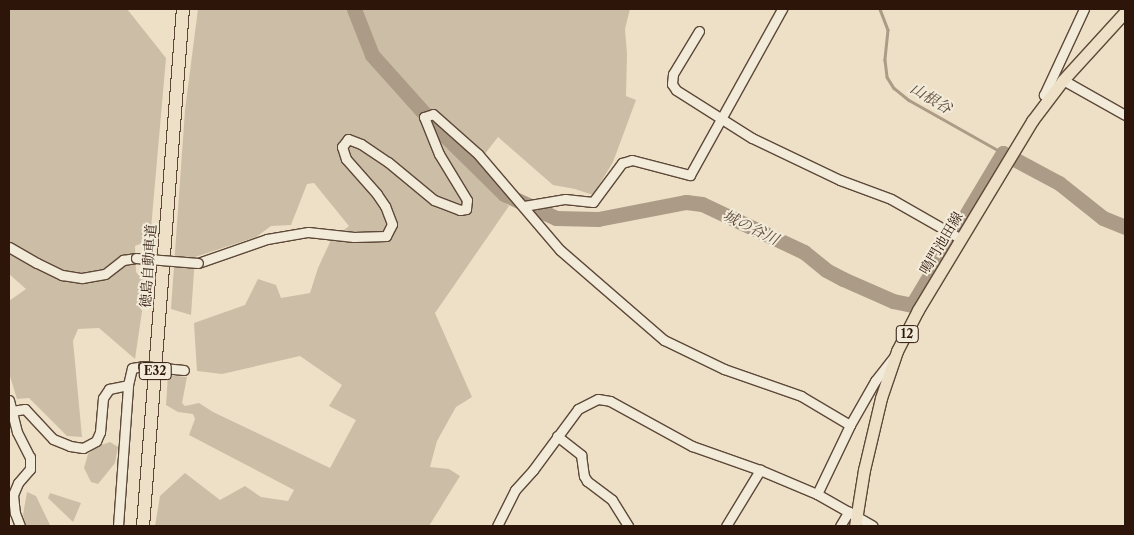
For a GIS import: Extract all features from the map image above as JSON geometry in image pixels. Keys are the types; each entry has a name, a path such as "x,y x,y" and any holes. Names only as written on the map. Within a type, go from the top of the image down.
{"highway":[{"name":"徳島自動車道","path":"142,526 183,9"}],"main road":[{"name":"鳴門池田線","path":"854,518 871,438 898,352 927,295 1011,157 1050,98 1063,80 1125,12"}],"street":[{"path":"524,206 565,199 593,202 622,163 632,160 690,175 782,9"},
{"path":"1050,98 1044,95 1084,9"},
{"path":"699,31 673,74 672,84 676,90 752,138 840,180 891,199 961,239"},
{"path":"1063,80 1125,115"},
{"path":"9,247 62,275 82,278 104,274 122,260 136,258 198,263 268,239 308,232 354,237 386,236 392,224 385,206 378,194 346,159 342,147 348,139 361,144 388,162 434,200 460,210 466,209 467,200 439,154 424,117 433,114 478,154 560,250 664,340 724,368 802,396 850,425"},
{"path":"817,494 850,425 875,381 898,352"},
{"path":"118,526 128,385 132,368 143,366 184,370"},
{"path":"12,410 25,409 53,439 70,446 83,448 96,441 100,432 103,398 109,388 128,385"},
{"path":"497,526 515,490 533,470 578,409 598,399 610,401 692,446 760,470 817,494 854,518 873,526"},
{"path":"9,400 17,432 30,458 30,469 18,483 13,495 15,513 20,526"},
{"path":"557,436 581,455 584,476 587,481 612,500 628,526"},
{"path":"726,526 760,470"},
{"path":"840,526 854,518"}],"shaded area":[{"path":"9,9 127,9 166,58 150,240 135,246 136,272 146,284 135,359 99,328 78,329 73,341 82,437 67,436 29,398 17,399 9,373 9,301 26,289 9,274"},
{"path":"198,9 630,9 625,29 627,54 626,96 636,100 613,162 593,195 553,185 498,137 474,168 509,206 435,313 472,397 456,407 437,441 430,467 449,469 460,476 429,526 155,526 160,496 185,473 220,500 245,486 261,497 288,501 294,490 189,435 195,419 193,414 178,412 166,405 168,375 187,377 182,403 185,406 199,403 213,412 330,468 356,420 329,406 342,385 300,356 222,374 197,371 194,323 245,305 258,279 276,285 281,298 310,293 318,268 331,240 349,226 314,183 307,184 291,225 271,226 256,237 195,257 191,315 171,309 185,110"},
{"path":"110,442 118,447 115,463 98,484 91,482 84,468 88,454 98,446"},
{"path":"27,492 36,496 50,525 55,526 26,526 23,515"},
{"path":"50,493 81,503 73,522 48,498"}],"waterway":[{"name":"城の谷川","path":"354,9 372,55 441,132 504,194 556,218 598,219 686,202 702,204 804,252 826,270 843,279 893,301 912,305 1003,153 1059,183 1103,218 1125,227"},
{"name":"山根谷","path":"880,9 888,30 885,60 887,77 894,88 909,100 1003,153"}]}
